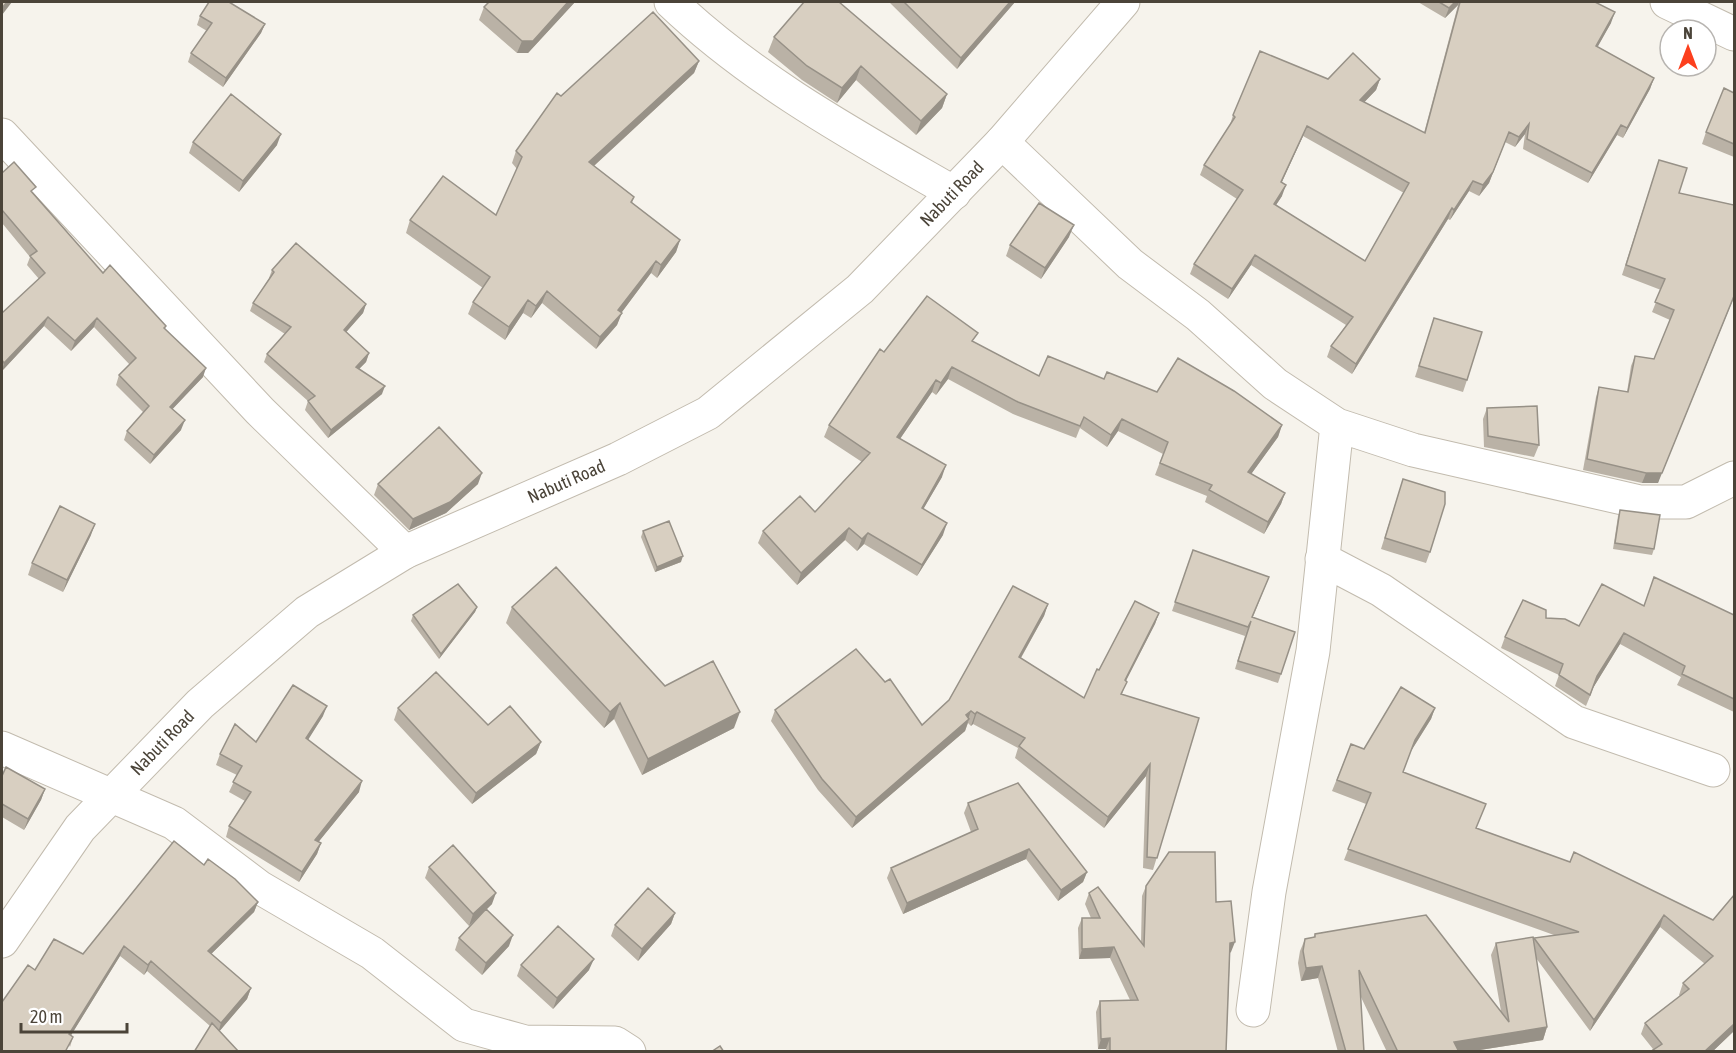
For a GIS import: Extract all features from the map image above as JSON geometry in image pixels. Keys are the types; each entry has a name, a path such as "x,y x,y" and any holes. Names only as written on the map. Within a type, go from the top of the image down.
{"street":[{"path":"671,2 697,27 800,103 954,193"},
{"name":"Nabuti Road","path":"2,941 80,828 200,705 307,612 405,552 618,459 708,413 860,289 1002,142 1123,2"},
{"path":"1667,2 1734,34"},
{"path":"2,135 260,411 405,552"},
{"path":"1002,142 1130,264 1198,315 1275,384 1337,425 1413,450 1640,502 1686,502 1734,478"},
{"path":"1253,1010 1269,892 1313,651 1337,425"},
{"path":"1322,560 1381,590 1574,722 1713,770"},
{"path":"2,748 174,823 259,887 372,953 464,1025 525,1042 615,1043 629,1052"}],"building":[{"path":"209,2 229,2 265,24 226,78 191,53 212,23 200,16"},
{"path":"489,2 568,2 533,41 522,41 484,7"},
{"path":"804,2 839,2 947,94 921,121 861,66 842,88 807,66 774,37"},
{"path":"904,2 1010,2 961,58"},
{"path":"1439,2 1455,2 1449,8"},
{"path":"1460,2 1595,2 1615,12 1596,46 1654,78 1627,128 1621,125 1592,173 1527,139 1529,124 1519,137 1509,132 1493,172 1483,185 1473,181 1454,210 1452,208 1356,364 1331,346 1353,317 1255,255 1232,289 1194,264 1243,190 1204,165 1235,117 1233,115 1260,51 1328,79 1353,53 1380,79 1360,100 1425,133","holes":["1307,126 1409,183 1365,261 1274,204 1286,185 1281,182"]},
{"path":"653,12 699,61 589,162 634,197 631,202 680,240 661,265 656,261 618,310 622,313 600,337 547,291 536,306 528,300 509,327 473,302 490,277 410,220 443,176 496,215 522,157 516,151 557,93 561,96"},
{"path":"1724,88 1734,93 1734,144 1706,132"},
{"path":"231,94 281,134 243,181 193,142"},
{"path":"1659,160 1687,168 1679,193 1734,205 1734,296 1662,473 1646,473 1587,459 1599,387 1628,392 1635,356 1654,359 1674,310 1655,302 1665,279 1626,265"},
{"path":"14,162 36,187 31,191 103,273 110,265 166,326 164,328 206,368 170,407 185,420 154,455 127,431 149,406 119,375 136,358 97,318 75,341 48,317 4,363 2,360 2,313 45,273 30,256 37,251 2,210 2,173"},
{"path":"1039,203 1074,225 1045,268 1010,245"},
{"path":"296,243 366,304 344,330 369,353 356,367 385,386 331,430 308,401 315,396 267,354 291,327 253,303 274,272 272,270"},
{"path":"927,296 978,333 972,341 1039,376 1048,356 1104,379 1107,372 1157,392 1178,358 1234,391 1282,425 1248,472 1285,493 1268,522 1209,490 1212,485 1160,463 1168,442 1122,419 1111,435 1084,417 1080,426 1018,402 952,367 941,383 936,380 897,437 946,465 922,508 947,523 922,565 868,533 862,539 849,528 801,573 763,531 800,496 815,512 870,453 829,425 880,349 884,352"},
{"path":"1434,318 1482,332 1467,380 1419,366"},
{"path":"1537,406 1539,445 1488,436 1487,408"},
{"path":"439,427 482,473 450,502 413,519 378,484"},
{"path":"1403,479 1445,492 1445,504 1430,552 1385,538"},
{"path":"60,506 95,524 67,580 32,563"},
{"path":"1620,510 1660,515 1654,549 1615,543"},
{"path":"669,521 683,556 657,567 643,531"},
{"path":"1193,550 1269,577 1252,617 1295,632 1281,674 1238,661 1251,621 1248,627 1175,602"},
{"path":"556,567 665,686 713,661 740,712 648,759 620,703 610,712 512,607"},
{"path":"1654,577 1734,615 1734,699 1682,674 1685,666 1624,633 1597,676 1590,695 1559,675 1563,664 1505,637 1523,600 1546,610 1546,618 1565,619 1579,626 1602,584 1644,606"},
{"path":"458,584 477,607 441,654 413,615"},
{"path":"1013,586 1048,604 1019,657 1084,698 1097,669 1099,670 1135,601 1159,613 1125,680 1127,682 1121,694 1199,718 1157,858 1147,857 1150,764 1108,817 1019,746 1025,738 971,711 966,715 969,719 856,817 822,779 775,710 856,649 885,682 890,679 922,725 949,700"},
{"path":"436,672 488,725 510,706 541,742 476,793 398,708"},
{"path":"293,685 327,706 306,738 362,781 315,840 321,843 302,872 229,826 251,792 233,782 242,766 220,754 235,724 256,742"},
{"path":"1401,687 1435,708 1415,740 1403,772 1486,804 1476,828 1570,862 1574,852 1713,920 1734,895 1734,1024 1704,1052 1650,1052 1662,1044 1645,1023 1689,989 1683,983 1713,956 1664,915 1594,1020 1534,938 1579,932 1348,849 1371,793 1337,780 1351,744 1364,749"},
{"path":"6,767 45,789 28,819 2,804 2,776"},
{"path":"1018,783 1087,872 1061,890 1029,849 907,903 891,868 978,829 968,803"},
{"path":"174,841 204,865 208,859 235,879 258,902 208,951 251,988 221,1023 151,961 148,965 124,946 69,1034 73,1037 65,1052 2,1052 2,1002 28,965 35,970 54,939 83,954"},
{"path":"453,845 496,893 473,914 429,867"},
{"path":"1169,852 1215,852 1216,902 1231,901 1235,942 1230,943 1226,1052 1110,1052 1110,1038 1101,1039 1100,1001 1138,1000 1114,947 1082,949 1082,918 1100,918 1089,893 1098,887 1144,946 1146,886"},
{"path":"648,888 675,913 642,949 615,925"},
{"path":"486,909 513,935 486,963 459,938"},
{"path":"1426,915 1509,1022 1496,943 1533,937 1547,1027 1454,1042 1459,1052 1398,1052 1359,970 1364,1052 1346,1052 1322,966 1306,968 1303,951 1305,939 1315,937 1315,934"},
{"path":"558,926 594,959 557,998 521,965"},
{"path":"212,1023 239,1052 194,1052"},
{"path":"720,1046 724,1052 711,1052"}]}
